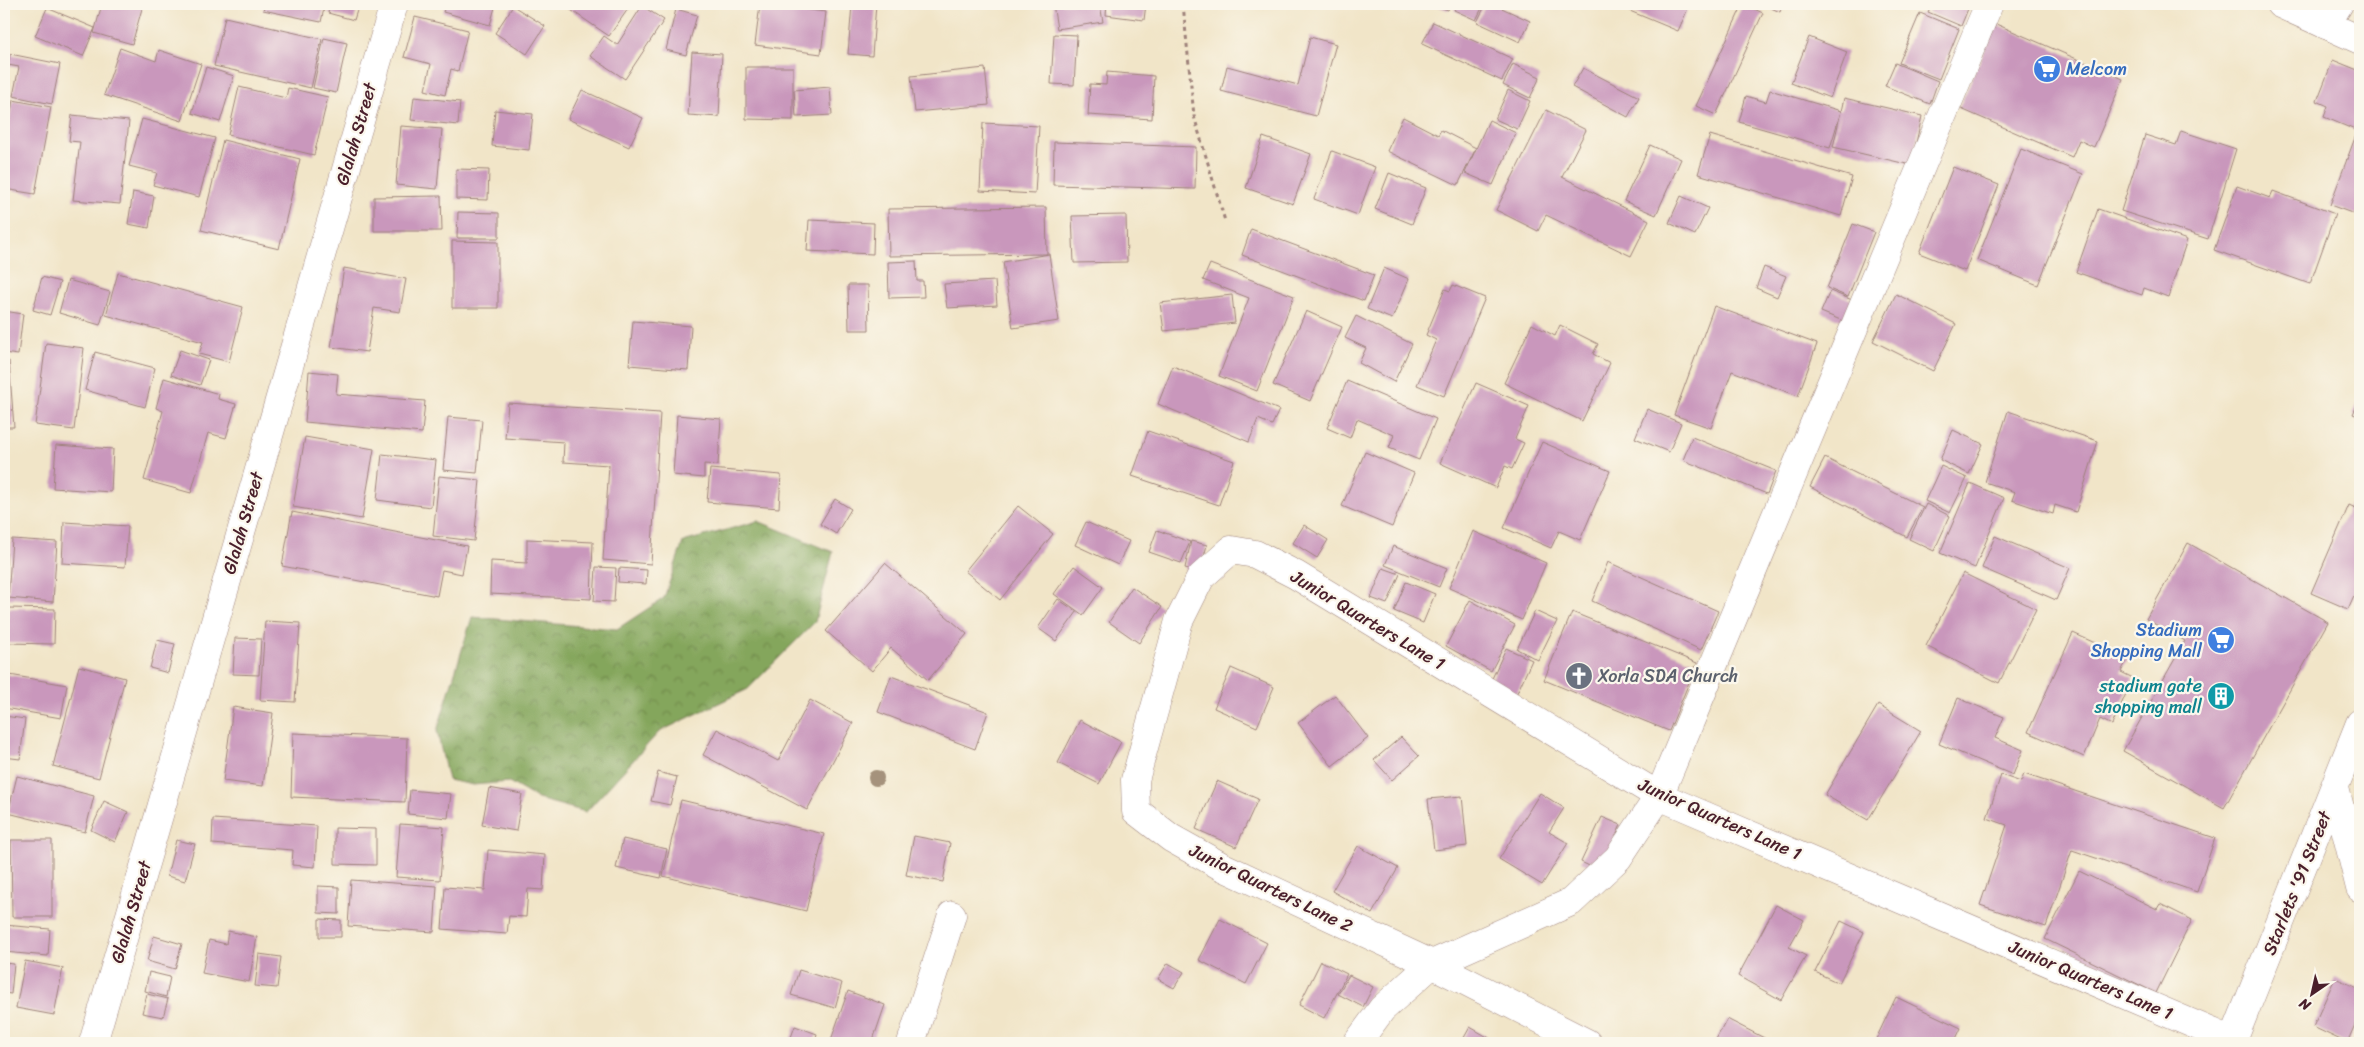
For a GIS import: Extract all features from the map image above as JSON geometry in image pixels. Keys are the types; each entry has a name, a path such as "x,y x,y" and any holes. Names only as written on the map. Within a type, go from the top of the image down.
{"street":[{"name":"Glalah Street","path":"93,1043 394,4"},
{"path":"1357,1043 1382,1010 1432,964 1572,902 1618,858 1659,796 1989,4"},
{"path":"2280,4 2332,14 2360,40"},
{"name":"Junior Quarters Lane 1","path":"1179,621 1201,577 1231,550 1254,554 1296,575 1659,796 2233,1042"},
{"name":"Junior Quarters Lane 2","path":"1179,621 1135,780 1136,811 1171,838 1221,866 1432,964 1588,1043"},
{"name":"Starlets '91 Street","path":"2233,1042 2360,724"},
{"path":"2335,788 2360,888"},
{"path":"912,1043 952,915"}],"path":[{"path":"1183,4 1194,116 1225,221"}],"green space":[{"path":"758,521 833,552 815,622 748,689 659,732 586,812 538,799 509,782 473,785 448,780 437,731 472,617 617,629 664,598 683,542"}],"building":[{"path":"102,4 143,5 132,44 94,33"},
{"path":"265,4 325,4 321,22 263,10"},
{"path":"330,4 359,4 354,20 328,13"},
{"path":"446,4 496,4 490,25 443,12"},
{"path":"562,4 620,4 628,9 609,36"},
{"path":"760,4 826,12 821,54 755,45"},
{"path":"852,4 876,4 872,56 848,54"},
{"path":"1053,4 1100,4 1103,22 1057,29"},
{"path":"1107,4 1146,4 1144,20 1106,15"},
{"path":"1432,4 1451,4 1448,10"},
{"path":"1457,4 1484,4 1476,20 1454,10"},
{"path":"1486,4 1493,4 1530,21 1520,42 1477,22"},
{"path":"1613,4 1690,4 1678,31"},
{"path":"1743,4 1763,13 1716,115 1696,106"},
{"path":"1762,4 1783,4 1780,12"},
{"path":"1932,4 1970,4 1961,26 1928,12"},
{"path":"513,6 545,26 527,54 495,33"},
{"path":"642,6 664,20 625,79 590,56 604,36 617,45"},
{"path":"47,8 95,28 83,56 35,36"},
{"path":"676,9 697,15 686,55 666,50"},
{"path":"1920,13 1959,29 1939,79 1899,63"},
{"path":"225,17 322,39 311,88 214,66"},
{"path":"415,17 468,30 458,71 451,69 445,95 425,90 431,64 404,57"},
{"path":"1433,22 1513,59 1502,81 1422,44"},
{"path":"1996,24 2123,79 2094,147 2079,140 2072,157 1959,108"},
{"path":"1054,34 1077,35 1074,85 1051,84"},
{"path":"1310,37 1336,44 1316,116 1221,91 1227,66 1298,85"},
{"path":"1809,37 1847,52 1830,98 1791,83"},
{"path":"324,38 347,43 336,93 313,88"},
{"path":"120,48 156,61 159,50 201,64 182,121 104,95"},
{"path":"692,52 722,54 719,117 688,115"},
{"path":"10,54 60,64 52,104 13,96 19,67 8,65"},
{"path":"2333,60 2360,71 2360,132 2324,117 2328,106 2317,101"},
{"path":"1895,63 1938,81 1930,104 1885,86"},
{"path":"1513,64 1540,77 1530,98 1503,85"},
{"path":"206,67 234,76 220,122 192,113"},
{"path":"746,67 793,67 793,120 746,119"},
{"path":"985,68 989,105 915,112 911,76"},
{"path":"1583,68 1639,97 1628,117 1572,87"},
{"path":"1107,72 1154,76 1152,119 1088,115 1090,84 1106,85"},
{"path":"239,87 286,98 288,88 328,97 314,155 228,135"},
{"path":"830,87 832,115 796,117 794,90"},
{"path":"582,90 643,118 629,147 568,119"},
{"path":"1508,90 1530,101 1517,129 1495,119"},
{"path":"1770,90 1841,111 1830,148 1739,122 1746,96 1766,102"},
{"path":"414,97 460,102 458,125 411,120"},
{"path":"1844,98 1922,116 1911,165 1833,147"},
{"path":"13,100 51,107 35,194 4,189 4,150"},
{"path":"495,110 533,114 529,150 492,146"},
{"path":"1546,110 1586,130 1562,177 1649,220 1631,256 1546,215 1538,231 1496,210"},
{"path":"72,115 129,121 120,204 73,200 80,142 69,141"},
{"path":"1403,117 1438,135 1441,130 1476,148 1458,185 1387,151"},
{"path":"142,119 215,138 199,197 153,185 157,173 129,166"},
{"path":"1489,120 1516,133 1493,185 1465,173"},
{"path":"983,123 1039,126 1035,194 980,191"},
{"path":"401,126 442,129 437,189 396,185"},
{"path":"2181,131 2236,149 2208,239 2121,211 2145,135 2176,145"},
{"path":"1710,135 1852,177 1841,216 1698,174"},
{"path":"2356,135 2360,137 2360,216 2330,205"},
{"path":"1263,137 1311,154 1293,204 1246,188"},
{"path":"223,140 300,159 279,249 201,230"},
{"path":"1054,142 1196,147 1195,189 1053,185"},
{"path":"1650,145 1681,159 1656,215 1624,201"},
{"path":"2021,149 2083,174 2038,285 1977,260"},
{"path":"1332,151 1375,167 1358,215 1314,199"},
{"path":"1953,167 1999,185 1965,271 1919,253"},
{"path":"456,169 489,170 488,200 456,199"},
{"path":"1389,173 1426,188 1412,224 1375,209"},
{"path":"2237,186 2270,198 2273,191 2335,214 2310,284 2214,250"},
{"path":"133,192 154,196 149,228 128,224"},
{"path":"441,196 442,231 374,231 374,197"},
{"path":"1681,196 1708,208 1695,235 1669,223"},
{"path":"1046,207 1047,254 889,256 888,209"},
{"path":"2098,209 2187,240 2168,297 2144,288 2142,295 2076,272"},
{"path":"458,212 499,213 499,238 457,238"},
{"path":"1126,215 1127,262 1074,263 1072,216"},
{"path":"809,220 874,223 873,254 807,251"},
{"path":"1853,224 1874,232 1848,297 1827,288"},
{"path":"1251,229 1374,275 1364,301 1242,255"},
{"path":"452,241 498,242 498,308 452,308"},
{"path":"1049,254 1059,321 1013,328 1003,262"},
{"path":"916,261 917,281 923,281 924,297 889,298 888,262"},
{"path":"1210,264 1294,296 1257,391 1219,376 1249,298 1203,280"},
{"path":"1764,267 1786,276 1777,297 1756,288"},
{"path":"344,268 406,279 400,312 374,308 367,352 331,347"},
{"path":"1384,268 1409,279 1392,319 1367,309"},
{"path":"118,273 243,307 229,362 199,354 203,342 106,315"},
{"path":"42,277 60,282 50,315 33,310"},
{"path":"68,280 110,292 100,325 59,313"},
{"path":"995,281 997,305 947,308 944,284"},
{"path":"848,285 868,285 869,330 849,330"},
{"path":"1453,285 1485,298 1444,396 1417,385 1436,340 1426,335 1445,289 1450,291"},
{"path":"1830,291 1857,302 1848,323 1821,312"},
{"path":"1896,294 1956,324 1933,371 1873,341"},
{"path":"1232,295 1235,323 1164,331 1160,303"},
{"path":"1714,306 1817,344 1798,396 1732,371 1711,428 1674,415"},
{"path":"4,311 23,314 18,355 4,353"},
{"path":"1306,311 1342,327 1310,401 1273,385"},
{"path":"1356,316 1412,344 1394,382 1359,363 1366,348 1345,338"},
{"path":"633,321 691,326 688,370 629,365"},
{"path":"1532,324 1555,336 1560,325 1598,344 1593,354 1610,363 1582,421 1504,383"},
{"path":"46,343 84,348 74,430 35,425"},
{"path":"180,350 209,360 200,385 171,375"},
{"path":"95,352 155,368 145,407 85,390"},
{"path":"4,361 9,361 14,427 4,427"},
{"path":"1173,366 1279,410 1272,425 1258,419 1249,442 1158,404"},
{"path":"309,371 338,374 336,394 425,401 422,433 305,422"},
{"path":"164,378 219,394 218,399 236,404 226,438 208,433 191,493 144,480 163,411 156,408"},
{"path":"1347,381 1436,419 1419,460 1389,448 1394,435 1357,419 1350,438 1327,428"},
{"path":"1476,383 1529,406 1515,439 1524,443 1512,469 1505,466 1496,488 1440,463"},
{"path":"2360,399 2360,417 2353,414"},
{"path":"508,403 660,413 651,564 603,560 609,465 563,462 564,442 505,438"},
{"path":"1647,409 1681,423 1669,452 1635,438"},
{"path":"2008,411 2098,441 2076,512 2055,505 2053,514 2012,500 2015,492 1985,482"},
{"path":"677,415 721,419 718,465 704,464 704,478 673,475"},
{"path":"448,417 482,420 477,473 443,470"},
{"path":"1953,430 1983,444 1969,474 1940,460"},
{"path":"1148,431 1234,461 1219,505 1132,476"},
{"path":"305,437 374,449 362,519 293,507"},
{"path":"1692,437 1776,471 1767,494 1683,460"},
{"path":"1542,442 1610,471 1580,540 1559,531 1551,548 1504,528"},
{"path":"56,445 113,449 111,492 53,488"},
{"path":"1365,452 1414,473 1392,527 1342,506"},
{"path":"382,454 436,460 431,507 377,500"},
{"path":"1825,458 1923,507 1907,537 1810,487"},
{"path":"1941,466 1967,478 1950,513 1925,501"},
{"path":"710,469 781,475 779,508 707,502"},
{"path":"439,476 480,480 474,541 433,536"},
{"path":"1970,483 2004,498 1975,568 1940,553"},
{"path":"835,499 851,509 836,534 820,524"},
{"path":"1926,504 1950,516 1934,551 1909,539"},
{"path":"2349,505 2360,510 2360,582 2348,609 2311,593"},
{"path":"1018,506 1053,534 1000,600 965,571"},
{"path":"292,512 467,546 462,574 442,570 437,596 282,566"},
{"path":"64,522 128,526 125,567 62,563"},
{"path":"1086,522 1129,541 1118,565 1075,545"},
{"path":"1304,525 1328,540 1317,558 1293,543"},
{"path":"1157,530 1190,542 1181,563 1149,552"},
{"path":"1473,531 1546,563 1522,620 1449,588"},
{"path":"4,535 6,535 6,571 4,571"},
{"path":"1995,536 2070,568 2056,600 1982,568"},
{"path":"12,539 57,542 53,602 8,598"},
{"path":"527,539 593,542 591,599 490,594 491,561 527,563"},
{"path":"1191,541 1207,545 1200,572 1185,568"},
{"name":"stadium gate shopping mall","path":"2188,543 2328,622 2224,808 2123,751 2185,641 2146,619"},
{"path":"1393,546 1447,568 1439,587 1385,565"},
{"path":"1608,562 1718,611 1701,650 1592,601"},
{"path":"885,563 967,634 928,680 891,648 872,671 826,631"},
{"path":"1074,566 1103,587 1083,615 1054,594"},
{"path":"596,567 616,568 614,602 594,601"},
{"path":"619,568 647,570 646,584 618,582"},
{"path":"1383,568 1400,574 1387,604 1371,598"},
{"path":"1963,573 2036,609 1999,683 1926,646"},
{"path":"1406,582 1435,594 1423,623 1394,611"},
{"path":"1132,587 1162,607 1139,643 1109,622"},
{"path":"1058,599 1077,612 1056,641 1038,628"},
{"path":"1470,600 1515,625 1491,671 1446,646"},
{"path":"8,608 55,609 54,644 7,643"},
{"path":"1535,611 1557,621 1538,660 1517,649"},
{"path":"1572,612 1697,663 1669,731 1544,680"},
{"path":"265,621 300,623 295,702 260,700"},
{"path":"2073,633 2128,658 2121,672 2133,678 2112,725 2100,719 2084,757 2028,732"},
{"path":"235,638 261,639 259,675 233,674"},
{"path":"157,640 175,644 168,673 150,668"},
{"path":"1506,648 1532,660 1516,695 1490,683"},
{"path":"79,666 125,678 99,778 53,766"},
{"path":"1231,668 1274,687 1257,727 1214,708"},
{"path":"4,674 67,685 61,718 4,708"},
{"path":"891,676 988,712 975,749 878,712"},
{"path":"1335,695 1368,738 1332,766 1298,723"},
{"path":"1958,698 2004,717 1995,738 2023,750 2013,775 1939,744"},
{"path":"810,700 853,723 807,810 703,755 717,729 778,761"},
{"path":"1878,705 1921,731 1868,820 1825,795"},
{"path":"233,707 273,713 263,786 223,781"},
{"path":"4,716 25,719 20,759 4,757"},
{"path":"1080,720 1121,742 1099,784 1058,763"},
{"path":"293,733 407,738 405,802 291,797"},
{"path":"1401,737 1419,756 1392,780 1374,760"},
{"path":"658,772 677,777 670,805 651,801"},
{"path":"2024,774 2215,838 2197,892 2072,850 2046,927 1980,905 2007,825 1987,818 2001,775 2021,782"},
{"path":"17,776 94,796 85,832 8,813"},
{"path":"1217,781 1258,799 1236,847 1196,829"},
{"path":"489,788 522,794 516,831 482,825"},
{"path":"410,790 451,794 448,818 408,814"},
{"path":"1540,793 1564,808 1549,832 1568,843 1542,885 1499,859"},
{"path":"1462,796 1467,846 1434,850 1428,799"},
{"path":"681,800 824,834 806,911 663,876"},
{"path":"104,801 128,812 115,842 91,830"},
{"path":"1602,817 1621,825 1600,871 1581,862"},
{"path":"213,819 317,826 315,867 292,865 293,850 212,844"},
{"path":"400,824 444,827 440,880 396,877"},
{"path":"335,828 376,829 376,865 335,864"},
{"path":"914,836 950,843 943,882 906,875"},
{"path":"623,839 667,849 661,878 616,868"},
{"path":"11,840 52,840 52,917 12,917"},
{"path":"176,840 195,844 185,881 167,876"},
{"path":"1358,846 1398,868 1372,914 1332,891"},
{"path":"488,850 545,855 543,890 528,889 526,917 509,916 507,934 442,929 445,887 485,890"},
{"path":"2079,871 2157,909 2160,904 2192,920 2156,993 2045,939"},
{"path":"351,880 437,886 434,932 348,926"},
{"path":"318,886 339,887 339,914 318,913"},
{"path":"1776,905 1804,920 1789,947 1806,956 1781,1000 1738,976"},
{"path":"319,919 341,920 341,937 319,937"},
{"path":"1220,919 1267,943 1246,984 1199,960"},
{"path":"1841,921 1864,932 1839,983 1815,972"},
{"path":"4,925 50,929 48,956 4,952"},
{"path":"228,931 257,937 249,982 202,973 209,940 226,944"},
{"path":"154,936 182,944 175,969 147,961"},
{"path":"259,954 281,957 277,988 255,986"},
{"path":"25,961 63,968 54,1015 16,1008"},
{"path":"1321,961 1347,974 1324,1018 1299,1005"},
{"path":"4,963 14,964 11,994 4,993"},
{"path":"1168,963 1184,972 1174,988 1158,979"},
{"path":"799,970 842,983 835,1008 791,995"},
{"path":"149,972 170,977 166,997 145,991"},
{"path":"1349,975 1373,987 1363,1007 1338,994"},
{"path":"2335,978 2360,989 2360,1013 2347,1043 2313,1027"},
{"path":"848,991 885,1005 872,1043 830,1043"},
{"path":"147,994 168,999 163,1017 142,1013"},
{"path":"1896,997 1961,1028 1954,1043 1884,1043 1876,1039"},
{"path":"1727,1019 1774,1043 1714,1043"},
{"path":"795,1026 817,1034 814,1043 789,1043"},
{"path":"1470,1027 1498,1043 1461,1043"}],"place":[{"name":"Melcom","path":"2047,69"},
{"name":"Stadium Shopping Mall","path":"2221,640"},
{"name":"Xorla SDA Church","path":"1579,676"},
{"name":"stadium gate shopping mall","path":"2221,696"}]}
